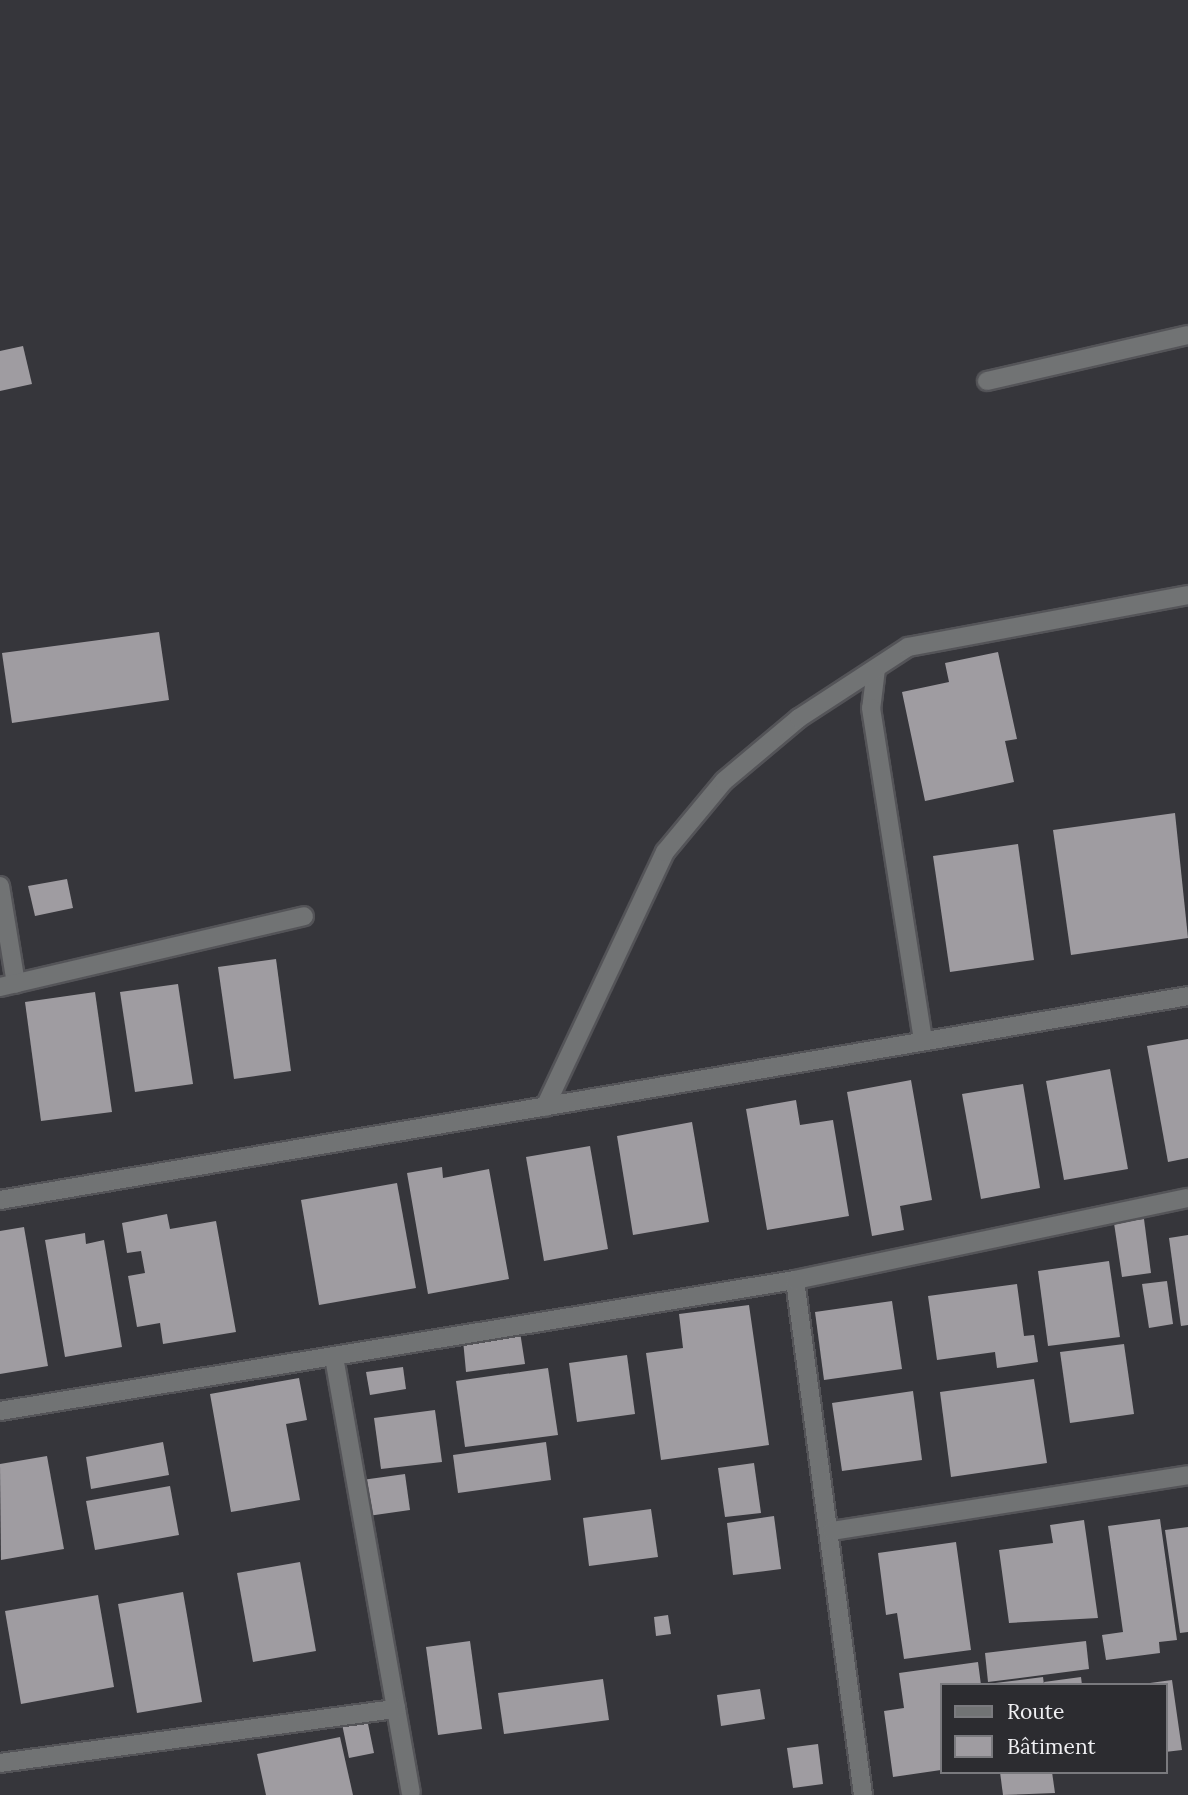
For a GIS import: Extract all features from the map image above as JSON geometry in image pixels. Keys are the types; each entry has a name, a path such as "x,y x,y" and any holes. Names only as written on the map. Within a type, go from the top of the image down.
{"street":[{"path":"987,381 1188,335"},
{"path":"545,1107 665,852 735,772 799,718 908,647 1188,595"},
{"path":"876,669 871,708 923,1041"},
{"path":"0,886 8,986 304,916"},
{"path":"0,1200 1188,996"},
{"path":"0,1411 795,1280 1188,1198"},
{"path":"795,1280 832,1531 863,1795"},
{"path":"334,1357 411,1792"},
{"path":"832,1531 1188,1475"},
{"path":"0,1763 396,1709"}],"building":[{"path":"23,346 32,384 0,391 0,351"},
{"path":"159,632 169,700 12,723 2,653"},
{"path":"998,652 1017,739 1005,741 1014,782 925,801 902,692 949,682 945,663"},
{"path":"1175,813 1188,938 1071,955 1053,830"},
{"path":"1018,844 1034,960 950,972 933,856"},
{"path":"67,879 73,908 35,916 28,886"},
{"path":"276,959 291,1071 234,1079 218,967"},
{"path":"178,984 193,1084 135,1092 120,992"},
{"path":"95,992 112,1112 41,1121 25,1002"},
{"path":"1188,1039 1188,1158 1168,1162 1147,1046"},
{"path":"1110,1069 1128,1169 1064,1180 1046,1081"},
{"path":"911,1080 932,1200 900,1206 904,1230 872,1236 847,1092"},
{"path":"1023,1084 1040,1188 981,1199 962,1094"},
{"path":"796,1100 800,1125 833,1120 849,1216 767,1230 746,1109"},
{"path":"692,1122 709,1222 633,1235 617,1136"},
{"path":"590,1146 608,1249 544,1261 526,1157"},
{"path":"442,1167 443,1178 489,1169 509,1279 428,1294 407,1173"},
{"path":"397,1183 416,1288 319,1305 301,1200"},
{"path":"167,1214 170,1229 216,1221 236,1332 163,1344 160,1323 137,1327 128,1276 145,1273 141,1251 127,1253 122,1223"},
{"path":"1144,1219 1151,1273 1122,1277 1114,1223"},
{"path":"24,1227 48,1366 0,1374 0,1231"},
{"path":"85,1233 86,1244 104,1240 122,1347 65,1357 45,1240"},
{"path":"1188,1235 1188,1325 1181,1326 1169,1238"},
{"path":"1109,1261 1120,1337 1048,1346 1038,1271"},
{"path":"1167,1281 1173,1324 1149,1328 1142,1284"},
{"path":"1017,1284 1024,1336 1034,1335 1038,1362 997,1368 995,1352 937,1360 928,1296"},
{"path":"892,1301 902,1369 824,1380 815,1312"},
{"path":"749,1305 769,1445 661,1460 646,1353 683,1348 679,1314"},
{"path":"520,1332 525,1364 466,1372 463,1340"},
{"path":"1124,1344 1134,1414 1070,1423 1060,1352"},
{"path":"627,1355 635,1414 577,1422 569,1363"},
{"path":"403,1367 406,1389 370,1395 366,1372"},
{"path":"548,1368 558,1435 465,1447 456,1381"},
{"path":"299,1378 307,1420 286,1424 300,1500 231,1512 210,1394"},
{"path":"1034,1379 1047,1463 951,1477 940,1392"},
{"path":"913,1391 922,1460 842,1471 832,1403"},
{"path":"435,1410 442,1462 381,1469 374,1418"},
{"path":"163,1442 169,1475 91,1489 86,1457"},
{"path":"546,1442 551,1480 458,1493 453,1455"},
{"path":"47,1456 64,1549 1,1560 0,1464"},
{"path":"754,1463 761,1513 725,1517 718,1468"},
{"path":"405,1474 410,1510 368,1516 362,1480"},
{"path":"170,1486 179,1535 95,1550 86,1501"},
{"path":"651,1509 658,1557 589,1566 583,1518"},
{"path":"774,1516 781,1569 733,1575 727,1523"},
{"path":"1160,1519 1177,1640 1159,1642 1160,1653 1106,1660 1102,1635 1123,1632 1108,1526"},
{"path":"1084,1520 1098,1618 1009,1623 999,1550 1053,1543 1050,1525"},
{"path":"1188,1527 1188,1632 1180,1633 1165,1530"},
{"path":"956,1542 971,1650 904,1659 897,1613 886,1615 878,1553"},
{"path":"300,1562 316,1651 253,1662 237,1573"},
{"path":"183,1592 202,1702 137,1713 118,1604"},
{"path":"98,1595 114,1687 21,1704 5,1611"},
{"path":"668,1615 671,1634 656,1636 654,1617"},
{"path":"470,1641 482,1729 438,1735 426,1647"},
{"path":"1086,1641 1089,1669 988,1682 985,1653"},
{"path":"978,1662 981,1683 940,1683 940,1770 893,1777 884,1711 904,1708 899,1673"},
{"path":"1043,1677 1044,1683 995,1683"},
{"path":"1081,1677 1082,1683 1044,1683"},
{"path":"603,1679 609,1720 504,1734 498,1693"},
{"path":"1172,1680 1182,1750 1167,1752 1167,1683 1150,1683"},
{"path":"760,1689 765,1719 721,1726 717,1695"},
{"path":"367,1719 374,1753 349,1758 342,1724"},
{"path":"340,1737 353,1795 266,1795 257,1754"},
{"path":"818,1744 823,1784 793,1788 787,1748"},
{"path":"1000,1774 1052,1774 1055,1793 1003,1795"}]}
